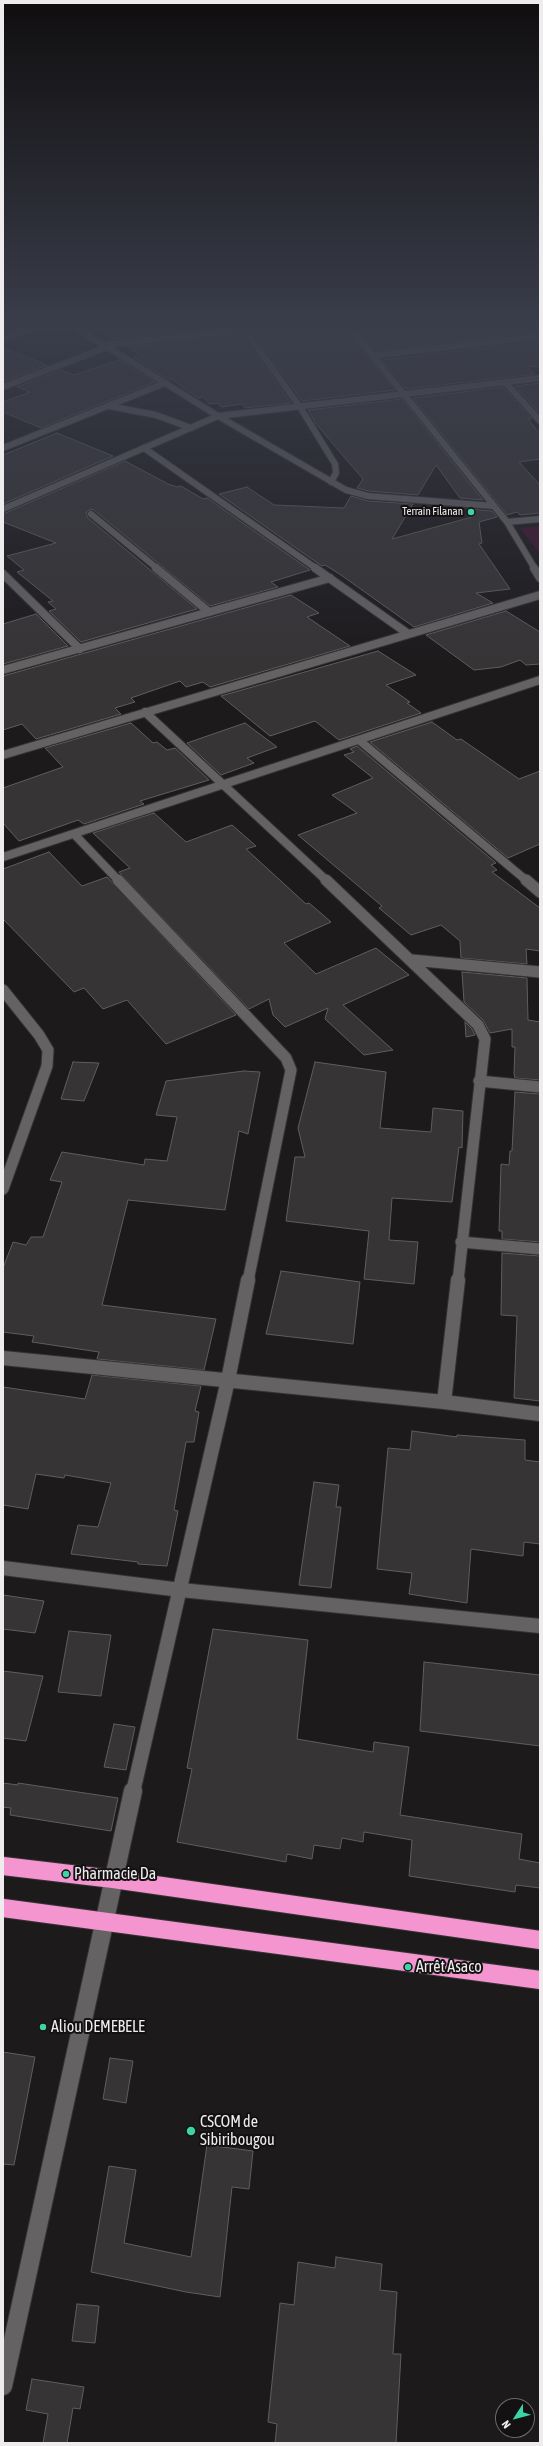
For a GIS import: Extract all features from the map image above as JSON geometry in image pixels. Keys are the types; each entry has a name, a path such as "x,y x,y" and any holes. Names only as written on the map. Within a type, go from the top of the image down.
{"highway":[{"path":"3,1866 113,1879 540,1940"},
{"path":"3,1908 540,1980"}],"street":[{"path":"3,448 25,439"},
{"path":"3,509 165,439"},
{"path":"258,439 346,490 368,496 494,506"},
{"path":"320,439 336,464 336,473 331,482"},
{"path":"440,439 507,522 540,578"},
{"path":"144,448 407,633"},
{"path":"92,514 210,612"},
{"path":"507,522 540,519"},
{"path":"3,574 80,649"},
{"path":"3,670 330,578"},
{"path":"5,751 145,712 407,633 540,595"},
{"path":"3,857 540,680"},
{"path":"145,712 412,960 478,1025 485,1040 479,1080 444,1402"},
{"path":"359,740 540,892"},
{"path":"3,2386 103,1921 182,1590 228,1380 291,1070 286,1058 74,834"},
{"path":"412,960 540,972"},
{"path":"3,990 39,1035 48,1050 47,1066 3,1189"},
{"path":"479,1080 540,1087"},
{"path":"461,1242 540,1249"},
{"path":"3,1358 444,1402 540,1414"},
{"path":"3,1568 182,1590 540,1626"}],"shaded area":[{"path":"540,526 540,554 520,528"}],"building":[{"path":"42,439 72,439 113,456 3,504 3,455"},
{"path":"329,439 434,439 483,500 460,498 436,465 418,495 369,491 357,488 363,479"},
{"path":"446,439 540,439 540,459 519,462 540,485 540,513 520,515 517,512 507,515"},
{"path":"125,461 168,484 177,487 181,486 203,499 207,498 310,570 271,582 278,587 210,606 94,510 90,509 86,513 88,518 197,609 81,642 49,611 56,609 48,602 53,601 17,572 24,570 7,556 56,543 3,522 3,514"},
{"path":"247,487 274,505 344,508 351,496 368,501 413,504 392,539 472,517 467,509 492,511 497,517 479,522 482,543 479,544 510,589 476,593 493,603 414,627 341,575 325,565 322,566 219,494"},
{"path":"291,595 319,613 307,617 350,646 210,687 203,682 186,687 180,681 131,698 135,702 115,708 121,714 36,739 22,724 3,730 3,676"},
{"path":"506,611 540,632 540,664 526,665 520,660 501,667 474,670 426,635"},
{"path":"36,614 68,646 3,664 3,624"},
{"path":"378,651 416,675 386,685 410,702 407,703 421,713 339,740 315,721 270,736 221,696"},
{"path":"432,722 457,740 461,739 519,779 540,771 540,844 508,858 370,742"},
{"path":"131,723 153,743 157,742 167,750 175,748 209,780 140,801 144,804 84,824 78,820 19,841 3,823 3,788 63,767 45,748"},
{"path":"245,723 277,747 247,758 254,763 221,775 187,743"},
{"path":"357,746 496,863 491,865 497,870 492,872 540,908 540,951 526,949 527,964 461,958 460,941 441,925 411,935 379,908 382,906 298,835 357,813 332,795 373,778 344,755 354,752 350,749"},
{"path":"154,813 186,842 232,825 256,846 246,849 306,904 309,903 331,922 284,943 316,974 376,948 409,975 343,1005 393,1050 364,1055 325,1019 328,1008 285,1027 273,1015 269,999 249,1009 119,872 130,868 93,833"},
{"path":"49,852 82,886 107,877 236,1015 166,1044 127,1000 103,1009 84,988 74,992 3,919 3,869"},
{"path":"462,972 527,978 528,1020 540,1022 540,1080 515,1078 515,1047 512,1047 512,1029 490,1033 483,1020 464,1002"},
{"path":"465,1022 472,1029 475,1035 466,1037"},
{"path":"73,1062 99,1063 84,1101 61,1099"},
{"path":"315,1062 386,1072 380,1128 431,1132 433,1108 463,1111 462,1148 459,1147 452,1202 392,1198 389,1240 418,1242 414,1284 364,1279 369,1231 286,1221 295,1157 305,1157 298,1128"},
{"path":"244,1071 260,1072 248,1134 239,1131 225,1210 128,1200 102,1305 216,1319 204,1370 97,1359 99,1352 32,1342 34,1336 3,1332 3,1268 13,1242 26,1245 31,1237 43,1237 62,1182 50,1180 62,1152 144,1165 145,1159 167,1161 177,1117 156,1115 166,1081"},
{"path":"515,1092 540,1094 540,1242 502,1239 502,1231 499,1231 501,1164 509,1165 510,1151 512,1151"},
{"path":"502,1253 540,1256 540,1401 514,1398 517,1316 501,1315"},
{"path":"281,1271 360,1282 353,1344 266,1334"},
{"path":"92,1375 201,1386 195,1411 199,1412 194,1442 186,1442 174,1510 178,1511 167,1566 138,1564 138,1562 71,1554 78,1525 98,1527 111,1483 65,1475 64,1478 36,1474 28,1509 3,1505 3,1387 85,1399"},
{"path":"412,1431 457,1437 457,1435 525,1440 525,1460 540,1462 540,1544 524,1542 523,1556 471,1549 467,1603 409,1594 412,1573 377,1569 388,1448 410,1450"},
{"path":"314,1482 339,1485 336,1507 341,1507 331,1588 299,1585"},
{"path":"3,1595 44,1601 35,1633 3,1629"},
{"path":"213,1629 308,1640 297,1739 373,1752 374,1742 409,1747 400,1815 522,1834 519,1859 540,1863 540,1888 516,1885 515,1892 409,1876 412,1840 364,1832 363,1842 342,1838 340,1849 314,1845 312,1859 287,1854 286,1862 177,1842 192,1769 187,1768"},
{"path":"69,1631 111,1635 101,1696 58,1692"},
{"path":"424,1662 540,1675 540,1746 420,1731"},
{"path":"3,1671 43,1676 26,1741 3,1738"},
{"path":"114,1724 135,1727 126,1770 104,1767"},
{"path":"3,1783 18,1785 18,1783 118,1798 111,1831 10,1815 11,1808 3,1807"},
{"path":"3,2052 35,2057 14,2165 3,2164"},
{"path":"110,2058 133,2061 126,2103 103,2099"},
{"path":"207,2145 253,2151 249,2189 232,2187 220,2297 186,2292 91,2272 109,2166 136,2170 124,2243 191,2257"},
{"path":"336,2257 382,2264 380,2290 397,2292 393,2354 401,2354 396,2443 275,2443 277,2424 268,2422 280,2303 294,2305 298,2262 335,2268"},
{"path":"77,2304 99,2306 95,2343 72,2341"},
{"path":"32,2379 84,2387 80,2409 73,2408 67,2443 43,2443 48,2414 26,2410"}],"place":[{"name":"Terrain Filanan","path":"471,512"},
{"name":"Pharmacie Da","path":"66,1874"},
{"name":"Arrêt Asaco","path":"408,1967"},
{"name":"Aliou DEMEBELE","path":"43,2027"},
{"name":"CSCOM de Sibiribougou","path":"191,2131"}]}
